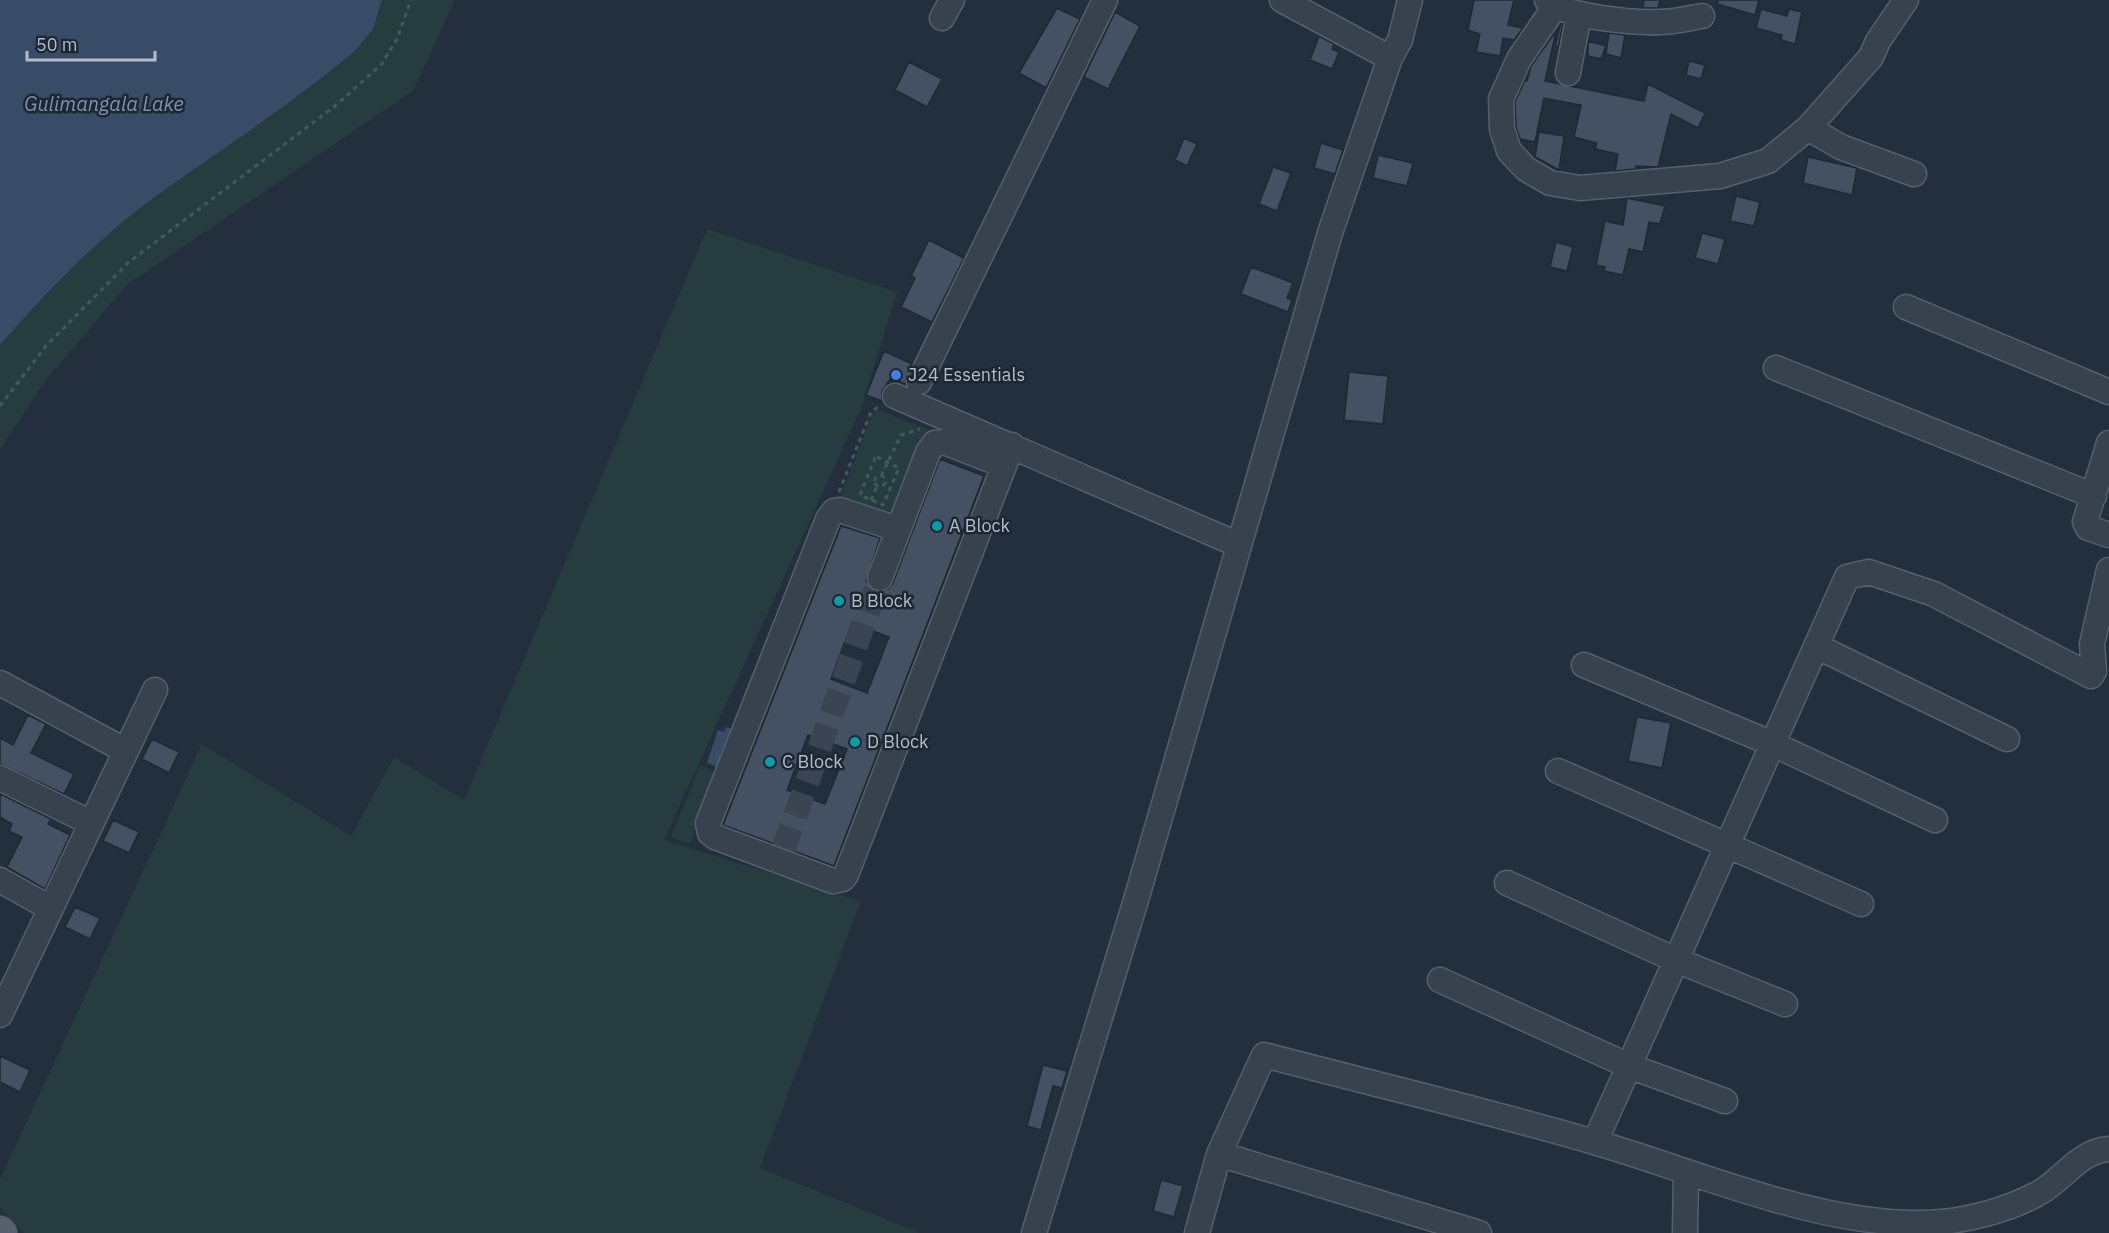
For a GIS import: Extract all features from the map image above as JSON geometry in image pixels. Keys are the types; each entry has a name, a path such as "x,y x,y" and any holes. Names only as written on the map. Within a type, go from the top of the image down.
{"street":[{"path":"919,382 1104,0"},
{"path":"1282,0 1390,58"},
{"path":"1034,1233 1136,900 1330,233 1390,58 1400,40 1410,0"},
{"path":"1702,16 1660,22 1579,14 1550,4 1519,59 1501,99 1502,129 1509,151 1526,169 1550,183 1580,188 1720,176 1768,161 1808,128 1871,57 1878,41 1906,0"},
{"path":"1568,73 1579,14"},
{"path":"1808,128 1840,147 1914,174"},
{"path":"1906,307 2109,392"},
{"path":"1776,368 2094,496"},
{"path":"889,402 997,451 1239,545"},
{"path":"880,578 928,452 935,443 944,442 997,451"},
{"path":"2109,442 2086,525 2109,535"},
{"path":"897,529 840,510 834,511 828,519 708,824 710,833 715,837 782,856 833,881 846,875 997,451"},
{"path":"1595,1142 1847,577 1869,572 1934,594 2091,676 2094,671 2092,644 2109,570"},
{"path":"1816,646 2007,739"},
{"path":"1584,665 1773,744 1935,820"},
{"path":"0,683 126,751"},
{"path":"0,1015 8,979 50,908 155,690"},
{"path":"1558,771 1861,904"},
{"path":"0,778 90,822"},
{"path":"0,880 50,908"},
{"path":"1507,883 1676,960 1785,1004"},
{"path":"1440,980 1629,1065 1725,1101"},
{"path":"1197,1233 1219,1154 1264,1055 1595,1142 1686,1173 1828,1212 1896,1223 1943,1222 2004,1208 2039,1193 2085,1156 2109,1149"},
{"path":"1219,1154 1479,1233"},
{"path":"1685,1233 1686,1173"}],"path":[{"path":"0,406 46,346 129,262 335,106 381,65 397,39 411,0"},
{"path":"838,493 871,412 889,402"},
{"path":"877,486 874,479 881,476 901,435 912,430 923,429 925,425 936,429 944,442"},
{"path":"875,458 899,469 885,504 871,500 860,495 875,458"},
{"path":"871,500 877,486 885,482 881,476"}],"green space":[{"name":"Gulimangala Lake","path":"382,0 455,0 413,91 127,285 45,381 0,449 0,345 56,284 116,228 159,194 283,107 355,51 373,29"},
{"path":"707,229 897,292 861,409 664,840 861,901 760,1168 920,1233 24,1233 0,1207 0,1179 202,744 351,836 394,757 464,800"},
{"path":"878,410 930,430 897,513 893,517 838,503 873,412"},
{"path":"700,765 719,773 690,844 671,837"}],"water":[{"name":"Gulimangala Lake","path":"0,0 382,0 373,29 355,51 283,107 159,194 116,228 56,284 0,345"},
{"path":"726,727 734,729 721,768 707,763 718,730 724,732"}],"building":[{"path":"1474,0 1514,0 1508,25 1523,28 1514,40 1503,38 1500,56 1476,52 1480,34 1468,30"},
{"path":"1644,0 1660,0 1658,8 1643,8"},
{"path":"1718,0 1759,0 1755,15 1717,4"},
{"path":"1057,8 1080,19 1046,88 1019,73"},
{"path":"1761,9 1787,16 1789,9 1802,12 1795,44 1781,40 1782,35 1756,28"},
{"path":"1115,12 1140,26 1108,89 1084,77"},
{"path":"1561,23 1563,24 1558,47 1555,46"},
{"path":"1609,33 1625,35 1621,58 1606,54"},
{"path":"1553,35 1555,36 1545,81 1644,101 1648,84 1705,113 1698,128 1671,114 1658,167 1636,166 1635,169 1615,171 1618,154 1595,149 1597,143 1574,137 1581,105 1544,98 1535,142 1520,139 1516,127 1515,102 1525,80 1527,81 1531,66"},
{"path":"1319,36 1334,44 1332,49 1339,52 1332,69 1310,60"},
{"path":"1588,41 1606,46 1601,59 1588,56"},
{"path":"1689,61 1705,65 1701,79 1686,75"},
{"path":"909,62 942,79 927,107 895,90"},
{"path":"1539,132 1564,136 1559,170 1535,157"},
{"path":"1184,138 1197,144 1187,166 1175,160"},
{"path":"1321,143 1343,150 1335,174 1314,168"},
{"path":"1378,155 1413,163 1407,186 1373,178"},
{"path":"1808,157 1857,168 1852,195 1803,183"},
{"path":"1273,167 1291,173 1277,211 1259,204"},
{"path":"1736,196 1760,202 1754,226 1730,221"},
{"path":"1627,198 1665,206 1660,224 1649,222 1643,252 1629,249 1623,275 1604,271 1605,267 1596,265 1605,221 1623,225"},
{"path":"1702,233 1725,239 1718,264 1695,258"},
{"path":"929,240 964,258 932,322 901,307 915,278 911,276"},
{"path":"1556,242 1573,247 1567,271 1550,267"},
{"path":"1251,267 1293,283 1287,298 1292,300 1288,312 1241,294"},
{"path":"884,351 912,364 905,384 891,378 882,391 882,401 866,395"},
{"path":"1349,372 1388,376 1383,424 1344,420"},
{"path":"940,459 984,476 834,866 723,825 841,526 880,538 866,581 876,591 888,589 893,583","holes":["852,623 889,637 867,693 831,679","808,735 847,749 825,804 787,790"]},
{"path":"28,715 46,724 31,753 74,774 64,794 0,764 0,738 13,745"},
{"path":"1637,717 1671,723 1662,768 1628,761"},
{"path":"152,739 179,752 169,773 142,759"},
{"path":"0,794 51,819 48,824 70,835 45,889 7,867 22,837 9,831 12,824 0,817"},
{"path":"113,820 139,832 129,853 103,841"},
{"path":"75,907 100,918 90,939 65,927"},
{"path":"0,1056 30,1070 20,1092 0,1082"},
{"path":"1043,1065 1067,1071 1062,1088 1053,1086 1041,1130 1027,1126"},
{"path":"1161,1180 1183,1186 1174,1217 1153,1211"}],"tunnel":[{"path":"783,850 880,578"}],"place":[{"name":"J24 Essentials","path":"896,375"},
{"name":"A Block","path":"937,526"},
{"name":"B Block","path":"839,601"},
{"name":"D Block","path":"855,742"},
{"name":"C Block","path":"770,762"}]}
